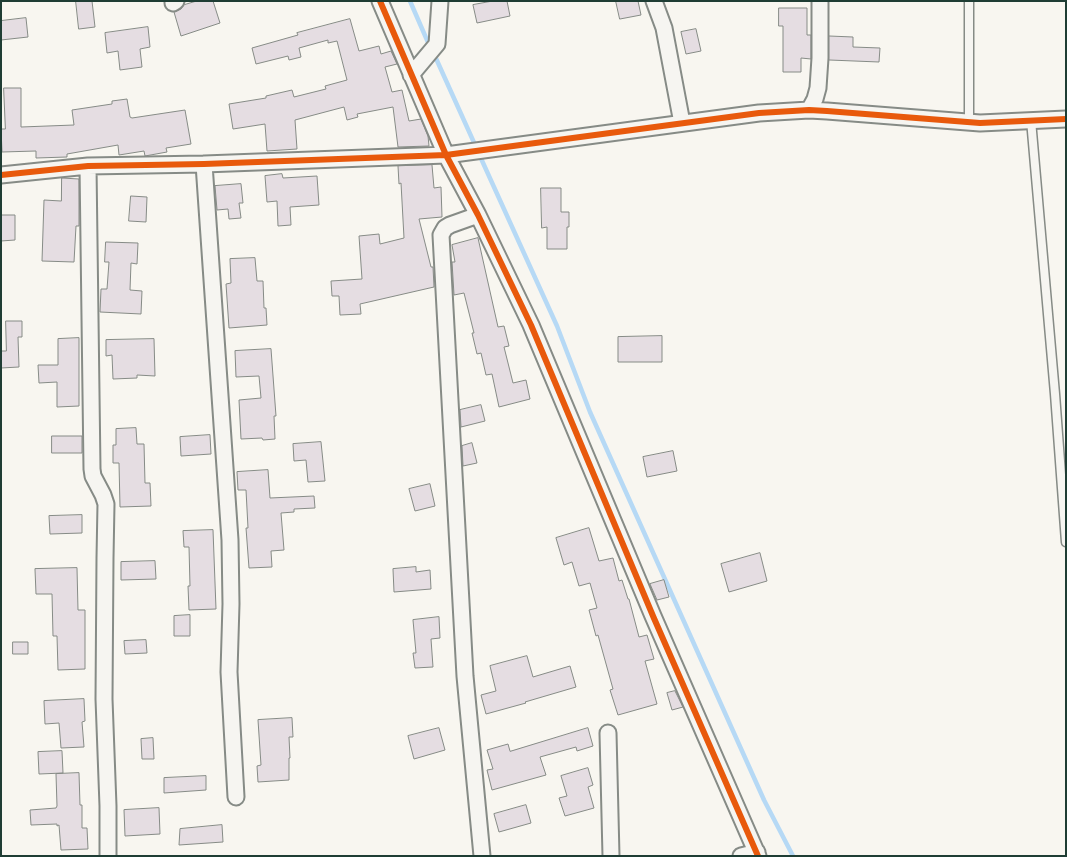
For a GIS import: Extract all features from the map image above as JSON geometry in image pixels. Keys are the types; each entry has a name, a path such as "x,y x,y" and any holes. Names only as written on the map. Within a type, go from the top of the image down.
{"street":[{"path":"380,1 446,155 478,215 531,325 698,722 758,854 742,856"},
{"path":"412,75 433,50 440,1"},
{"path":"654,1 664,28 682,123"},
{"path":"809,110 818,88 820,1"},
{"path":"1,175 88,166 204,164 446,155 759,112 809,110 980,123 1066,119"},
{"path":"204,164 230,540 230,672 236,797"},
{"path":"88,166 92,469 93,476 106,504 104,699 108,856"},
{"path":"478,215 444,228 441,235 465,676 482,856"},
{"path":"608,733 611,856"}],"lane":[{"path":"969,1 969,121"},
{"path":"1031,120 1056,394 1066,542"}],"building":[{"path":"76,1 92,1 95,27 79,29"},
{"path":"197,1 213,1 220,23 181,36 174,12 181,9 184,5"},
{"path":"493,1 507,1 510,16 477,23 473,5"},
{"path":"616,1 638,1 641,15 620,19"},
{"path":"779,8 807,8 807,35 811,35 811,59 801,58 801,72 783,72 783,26 779,26"},
{"path":"26,18 28,37 1,40 1,21"},
{"path":"350,19 359,51 379,46 381,54 391,51 397,64 385,67 392,92 402,90 409,121 421,119 428,136 429,146 398,147 393,107 357,114 358,117 347,120 344,107 295,120 297,149 267,151 265,124 233,129 229,104 266,98 266,96 292,90 294,97 326,89 325,86 347,80 337,41 328,43 328,40 299,48 301,57 289,60 288,56 256,64 252,48 298,35 297,33"},
{"path":"148,27 150,47 140,49 142,67 120,70 118,51 107,53 105,33"},
{"path":"696,29 701,51 686,54 681,32"},
{"path":"829,36 853,37 853,47 880,48 879,62 829,60"},
{"path":"4,88 21,88 21,127 74,125 72,110 112,104 112,101 127,99 130,117 132,118 185,110 191,144 166,148 167,152 145,156 144,151 119,155 118,145 67,154 67,157 36,158 36,151 2,152 1,129 5,129"},
{"path":"432,165 434,188 441,187 442,217 419,219 431,267 433,267 434,287 360,304 361,314 340,315 339,296 332,296 331,281 362,279 359,236 379,234 380,244 404,238 401,183 399,184 398,166"},
{"path":"282,174 283,178 317,176 319,205 290,207 291,225 278,226 277,201 267,202 265,176"},
{"path":"62,178 79,179 79,226 76,226 74,262 42,261 44,200 61,201"},
{"path":"241,184 243,203 239,203 241,218 229,219 228,209 217,210 215,186"},
{"path":"541,188 561,188 561,212 569,212 567,249 547,249 547,227 542,228"},
{"path":"131,196 147,197 146,222 129,221"},
{"path":"1,215 15,215 15,240 1,241"},
{"path":"478,238 498,327 504,326 509,346 504,347 513,383 526,380 530,399 499,407 492,374 486,375 481,353 477,354 464,293 454,295 452,262 455,262 452,245"},
{"path":"106,242 138,243 137,264 131,263 130,290 142,291 141,314 100,312 101,289 107,289 109,262 105,262"},
{"path":"255,258 257,281 263,281 267,325 229,328 226,284 231,283 230,259"},
{"path":"6,321 22,321 22,337 18,337 19,367 1,368 1,351 6,351"},
{"path":"662,336 662,362 618,362 618,337"},
{"path":"79,338 79,406 57,407 57,382 39,383 38,365 58,365 58,339"},
{"path":"154,339 155,376 137,375 137,378 113,379 112,355 106,356 106,340"},
{"path":"271,349 276,416 274,416 275,439 241,439 239,400 261,398 259,376 236,377 235,351"},
{"path":"481,405 485,421 461,427 460,410"},
{"path":"136,428 137,444 144,444 145,483 150,483 151,506 120,507 119,463 113,463 113,445 116,445 116,429"},
{"path":"210,435 211,454 181,456 180,437"},
{"path":"52,436 82,436 82,453 52,453"},
{"path":"321,442 325,481 308,482 306,460 294,461 293,444"},
{"path":"472,443 477,463 463,466 462,446"},
{"path":"673,451 677,471 647,477 643,457"},
{"path":"268,470 270,498 314,496 315,508 294,509 294,512 281,513 284,550 271,551 272,567 249,568 246,490 238,490 237,472"},
{"path":"430,484 435,506 415,511 409,489"},
{"path":"82,515 82,533 50,534 49,516"},
{"path":"589,528 599,561 613,558 619,581 622,580 629,599 639,637 647,635 654,659 645,661 657,704 618,715 610,690 613,689 589,610 597,608 590,583 579,586 572,562 564,565 556,538"},
{"path":"213,530 216,609 189,610 189,547 184,547 183,531"},
{"path":"760,553 767,581 729,592 721,564"},
{"path":"155,561 156,579 121,580 121,562"},
{"path":"416,567 416,572 430,570 431,589 394,592 393,569"},
{"path":"77,568 78,610 85,610 85,669 58,670 57,636 53,636 52,594 36,594 35,569"},
{"path":"664,580 669,597 657,600 650,584"},
{"path":"190,615 190,636 174,636 174,616"},
{"path":"439,617 440,638 431,639 433,667 415,668 413,653 416,653 413,620"},
{"path":"146,640 147,653 125,654 124,641"},
{"path":"13,642 28,642 28,654 13,654"},
{"path":"527,656 533,677 570,666 576,687 486,714 481,695 496,691 490,666"},
{"path":"675,691 683,707 672,710 667,693"},
{"path":"84,699 85,721 82,722 84,747 61,748 59,723 45,724 44,701"},
{"path":"292,718 293,737 289,737 289,780 258,782 257,766 261,765 258,720"},
{"path":"439,728 445,750 414,759 408,736"},
{"path":"588,728 593,746 577,751 576,747 540,757 546,775 492,790 487,770 493,769 487,750 508,744 510,751"},
{"path":"153,738 154,759 142,759 141,739"},
{"path":"62,751 63,773 39,774 38,752"},
{"path":"588,768 593,785 588,787 594,808 565,816 559,798 567,796 561,776"},
{"path":"79,773 82,828 87,828 88,849 61,850 59,825 31,825 30,810 56,808 56,774"},
{"path":"206,776 206,790 164,793 164,778"},
{"path":"526,805 531,823 499,832 494,814"},
{"path":"159,808 160,834 125,836 124,810"},
{"path":"222,825 223,842 179,845 180,829"}],"waterway":[{"path":"410,1 430,47"},
{"path":"434,54 476,147"},
{"path":"479,154 557,326 590,412 764,800 793,856"}],"cycle path":[{"path":"380,1 446,155 478,215 531,325 653,616 758,856"},
{"path":"1,175 88,166 204,164 446,155 759,113 809,110 980,123 1066,119"}]}
